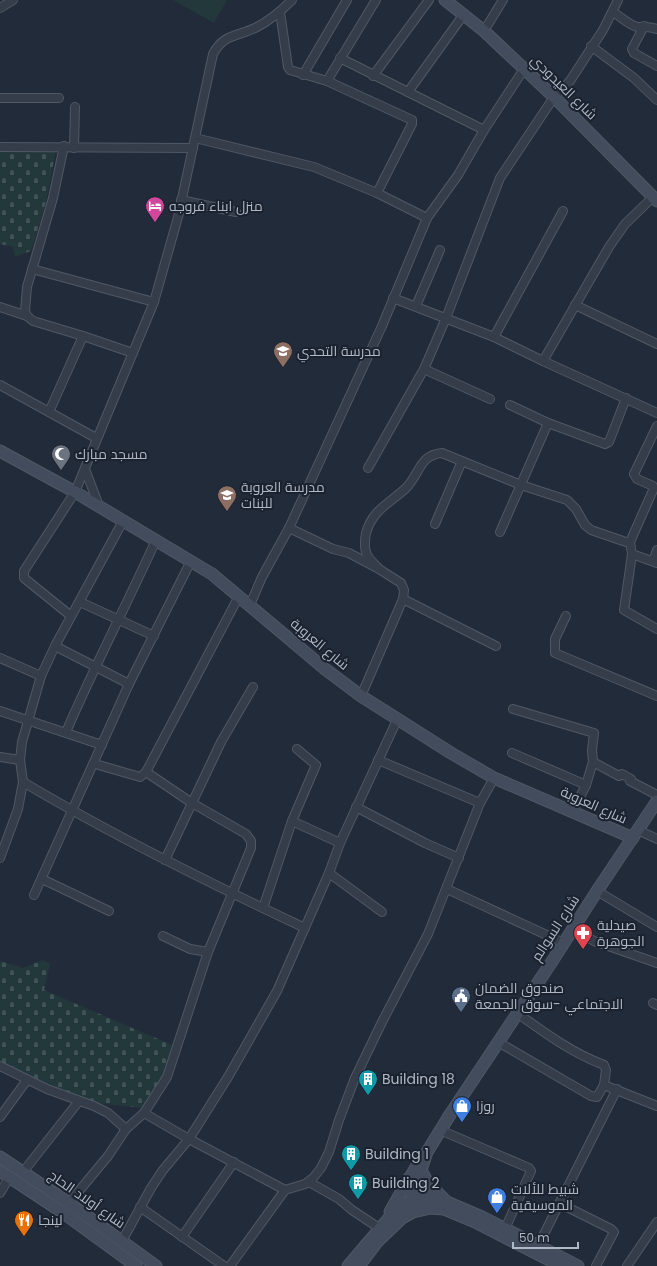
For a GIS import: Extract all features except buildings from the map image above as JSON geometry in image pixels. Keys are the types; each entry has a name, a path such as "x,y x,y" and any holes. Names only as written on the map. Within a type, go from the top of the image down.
{"main road":[{"name":"شارع العيدودي","path":"445,0 484,31 554,97 655,199"},
{"name":"شارع العروبة","path":"0,451 75,492 212,574 325,669 361,696 397,720 494,778 573,811 635,834"},
{"name":"شارع السوالم","path":"428,1152 440,1130 657,801"},
{"path":"415,1205 421,1170 428,1152"},
{"path":"382,1225 411,1176 428,1152"},
{"name":"شارع أولاد الحاج","path":"0,1158 69,1203 156,1266"},
{"path":"421,1170 428,1183 447,1202"},
{"name":"شارع أولاد الحاج","path":"5,1173 136,1266"},
{"path":"411,1176 415,1205"},
{"path":"359,1266 390,1229 415,1205 427,1197 447,1202 491,1226 549,1263 561,1266"},
{"path":"348,1266 395,1211 415,1205 444,1210 491,1226 505,1228 578,1266"}],"street":[{"path":"1,5 13,0"},
{"path":"71,616 23,575 75,492 96,438 154,302 171,242 212,61 217,46 229,36 257,27 280,12 292,0"},
{"path":"303,75 347,0"},
{"path":"327,81 376,0"},
{"path":"373,76 429,0"},
{"path":"484,31 503,0"},
{"path":"368,468 424,369 446,318 500,178 554,97 570,81 613,12 618,0"},
{"path":"280,12 288,67 292,72 327,81 412,120 412,124 377,193"},
{"path":"613,12 639,27 644,26 657,29"},
{"path":"408,92 464,14"},
{"path":"644,26 632,49 634,53 657,66"},
{"path":"591,46 634,78 657,100"},
{"path":"340,58 373,76 484,130"},
{"path":"250,605 262,577 289,528 382,326 426,218 458,175 484,130 524,70"},
{"path":"0,98 58,98"},
{"path":"74,148 75,107"},
{"path":"195,138 300,163 377,193 426,218"},
{"path":"0,147 30,148 64,146 74,148 193,148"},
{"path":"27,316 25,300 32,269 53,198 64,146"},
{"path":"542,361 609,247 625,224 655,199"},
{"path":"181,200 236,212"},
{"path":"494,337 563,211"},
{"path":"416,306 440,250"},
{"path":"32,269 154,302"},
{"path":"393,298 494,337 542,361 657,413"},
{"path":"575,305 657,344"},
{"path":"0,307 27,316 33,320 133,353"},
{"path":"49,412 83,336"},
{"path":"424,369 490,398"},
{"path":"0,385 96,438"},
{"path":"510,405 548,423 605,444 610,442 626,398"},
{"path":"500,532 548,423"},
{"path":"657,426 634,474 637,479 653,486 654,488 630,542 632,554 624,610 657,630"},
{"path":"379,569 366,553 365,540 369,525 375,514 407,487 426,458 442,453 521,485 567,500 572,503 586,525 591,530 630,542"},
{"path":"435,524 462,461"},
{"path":"85,469 99,506"},
{"path":"0,858 18,809 23,782 20,760 27,721 41,676 55,646 123,521"},
{"path":"289,528 333,549 349,553 401,583 404,590 403,599 361,696"},
{"path":"66,732 94,668 119,620 156,540"},
{"path":"632,554 655,562 657,550"},
{"path":"34,895 95,764 129,684 191,561"},
{"path":"95,764 140,777 146,772 239,596"},
{"path":"403,599 496,646"},
{"path":"80,602 154,636"},
{"path":"566,616 555,640 555,654 657,696"},
{"path":"55,646 94,668 129,684"},
{"path":"0,658 41,676"},
{"path":"165,860 221,742 253,687"},
{"path":"513,710 551,722 593,732 592,762 586,785 573,811"},
{"path":"0,711 102,745"},
{"path":"122,1241 140,1207 163,1170 189,1140 228,1078 267,1010 305,928 356,807 397,720"},
{"path":"263,908 292,821 316,765 297,749"},
{"path":"512,753 586,785"},
{"path":"0,757 20,760"},
{"path":"378,760 480,803"},
{"path":"592,762 618,776 622,774 631,779 630,781 657,795"},
{"path":"69,1203 108,1156 126,1130 144,1113 167,1076 208,952 249,855 251,841 246,834 192,803 146,772"},
{"path":"230,1266 285,1190 309,1182 321,1168 329,1152 355,1078 382,1022 428,934 480,803 494,778"},
{"path":"23,782 72,811 165,860 305,928"},
{"path":"356,807 418,840 459,858"},
{"path":"292,821 340,843"},
{"path":"635,834 657,839"},
{"path":"329,873 382,912"},
{"path":"42,879 109,911"},
{"path":"447,889 564,943"},
{"path":"597,891 657,927"},
{"path":"574,929 594,941 657,963"},
{"path":"163,936 190,949 208,952"},
{"path":"498,1042 591,1096 599,1095 604,1085 606,1070 604,1065 580,1056 560,1044 517,1013"},
{"path":"0,1066 27,1080 94,1106 108,1113 126,1130"},
{"path":"0,1116 27,1080"},
{"path":"604,1085 657,1106"},
{"path":"538,1246 617,1089"},
{"path":"23,1172 79,1101"},
{"path":"144,1113 189,1140 234,1162 285,1190"},
{"path":"440,1130 529,1168 531,1171 505,1228"},
{"path":"182,1238 234,1162"},
{"path":"0,1194 5,1173"},
{"path":"309,1182 339,1199 352,1210 382,1225"},
{"path":"559,1203 611,1229 614,1232 596,1266"},
{"path":"140,1207 182,1238 224,1266"},
{"path":"627,1266 657,1222"}],"green space":[{"path":"173,0 227,0 214,23"},
{"path":"0,150 56,150 46,202 31,251 15,257 13,247 0,244"},
{"path":"43,960 50,964 44,990 172,1045 161,1079 143,1108 79,1101 0,1066 0,961 23,968"}],"place":[{"name":"منزل ابناء فروجه","path":"155,223"},
{"name":"مدرسة التحدي","path":"283,368"},
{"name":"مسجد مبارك","path":"61,471"},
{"name":"مدرسة العروبة للبنات","path":"227,512"},
{"name":"صيدلية الجوهرة","path":"583,950"},
{"name":"صندوق الضمان الاجتماعي -سوق الجمعة","path":"461,1013"},
{"name":"Building 18","path":"368,1096"},
{"name":"روزا","path":"462,1123"},
{"name":"Building 1","path":"351,1171"},
{"name":"Building 2","path":"358,1200"},
{"name":"شبيط للألات الموسيقية","path":"497,1214"},
{"name":"لينجا","path":"24,1237"}]}
